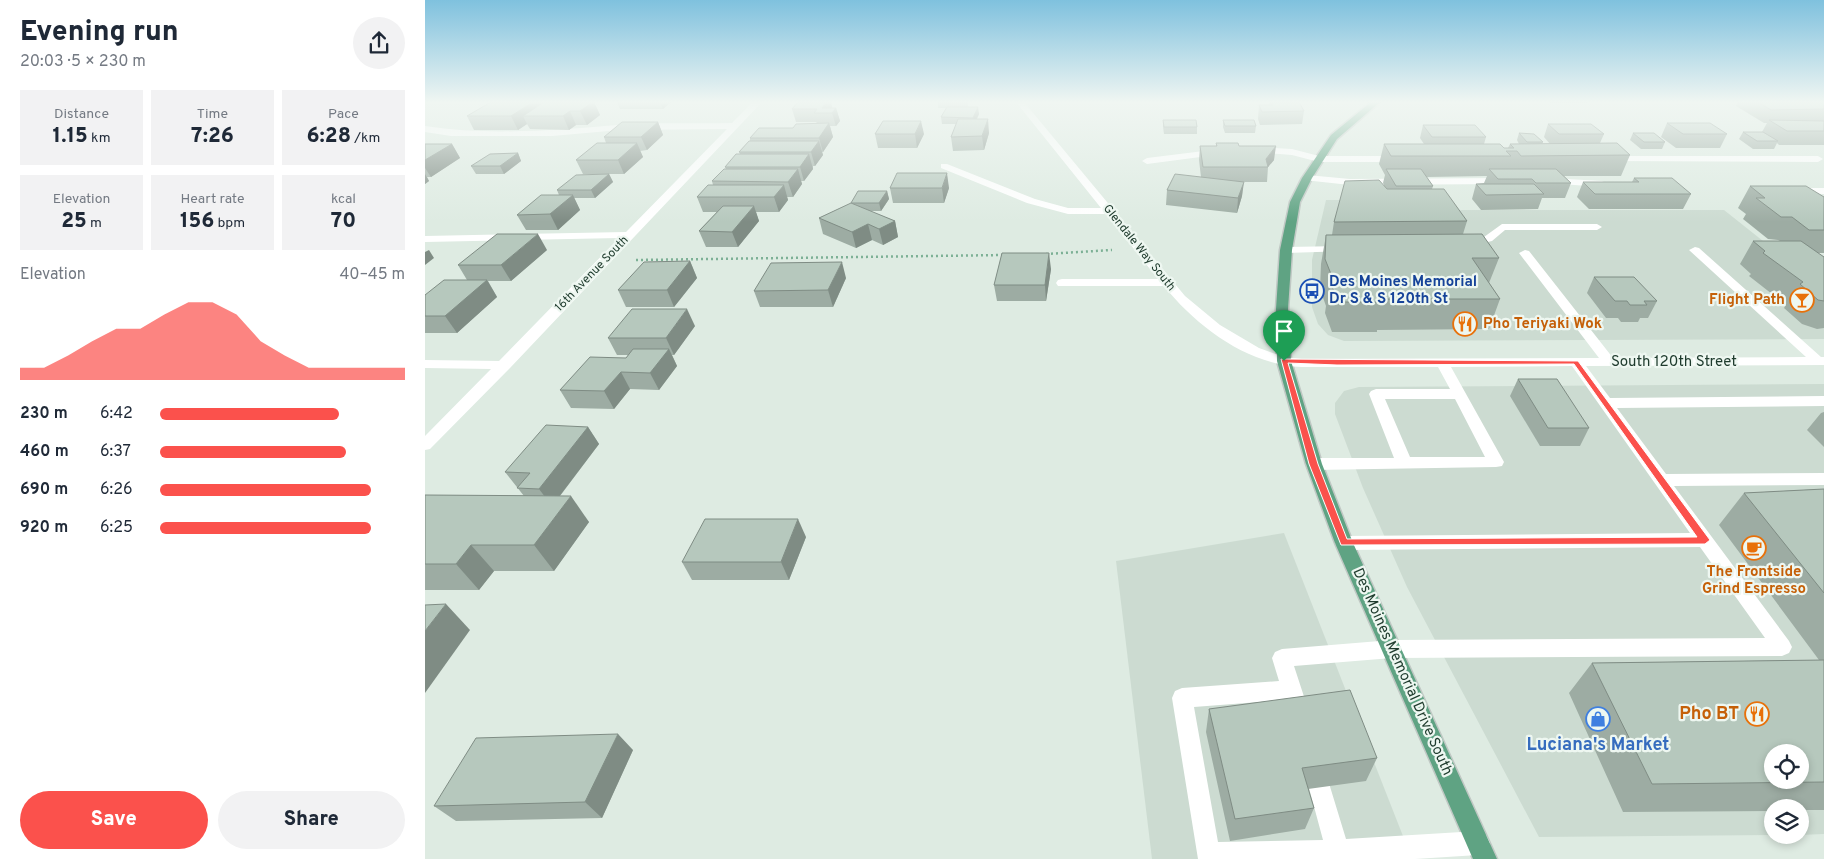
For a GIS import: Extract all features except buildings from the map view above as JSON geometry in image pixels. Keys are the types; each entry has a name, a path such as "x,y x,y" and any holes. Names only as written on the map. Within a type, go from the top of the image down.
{"main road":[{"name":"Des Moines Memorial Drive South","path":"1330,142 1307,178 1295,202 1287,238 1282,309 1284,361 1314,464 1344,543 1482,851"}],"street":[{"name":"16th Avenue South","path":"425,445 505,365 719,142"},
{"name":"Glendale Way South","path":"1053,142 1181,299 1206,321 1253,352 1284,361"},
{"path":"1247,150 1286,151 1319,158 1414,158"},
{"path":"1147,161 1229,151"},
{"path":"1601,158 1818,158"},
{"path":"944,166 1031,201 1068,211 1109,211"},
{"path":"1307,178 1350,182 1515,181"},
{"path":"1541,181 1609,184"},
{"path":"1785,191 1824,191"},
{"path":"1811,191 1824,200"},
{"path":"1450,247 1488,239 1502,227 1597,227"},
{"path":"425,239 629,235"},
{"path":"1286,250 1357,250"},
{"path":"1695,250 1821,361"},
{"path":"1525,253 1609,362"},
{"path":"1062,283 1167,282"},
{"name":"South 120th Street","path":"1284,361 1821,361"},
{"path":"1314,464 1496,462 1443,362"},
{"path":"1301,720 1282,658 1392,649 1782,647 1576,362"},
{"path":"425,364 505,365"},
{"path":"1404,463 1376,394 1459,394"},
{"path":"1605,403 1824,401"},
{"path":"1661,480 1824,479"},
{"path":"1344,543 1705,540"},
{"path":"1291,690 1183,698 1208,854 1482,851"},
{"path":"1320,788 1338,852"}],"path":[{"path":"1039,254 1139,248"},
{"path":"605,260 1009,255"}],"shaded area":[{"path":"1326,200 1381,200 1386,210 1724,210 1783,257 1824,257 1824,339 1344,341 1328,335 1318,324 1312,307 1312,260"},
{"path":"1824,384 1824,834 1809,835 1809,799 1764,799 1764,835 1539,837 1407,587 1363,488 1335,414 1335,403 1344,391 1359,387"},
{"path":"1284,533 1412,859 1152,859 1116,561"}],"place":[{"name":"Des Moines Memorial Dr S & S 120th St","path":"1312,291"},
{"name":"Flight Path","path":"1802,300"},
{"name":"Pho Teriyaki Wok","path":"1465,324"},
{"name":"The Frontside Grind Espresso","path":"1754,548"},
{"name":"Pho BT","path":"1757,714"},
{"name":"Luciana's Market","path":"1598,719"}],"route":[{"path":"1284,361 1337,363 1576,362 1705,540 1344,543 1314,464 1284,361"}]}
